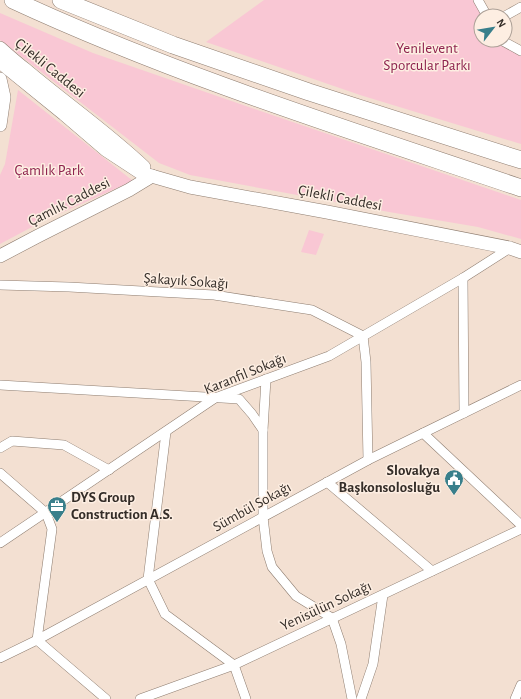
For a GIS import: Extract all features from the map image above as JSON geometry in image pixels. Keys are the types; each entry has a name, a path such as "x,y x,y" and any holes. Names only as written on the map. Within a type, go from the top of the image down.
{"highway":[{"path":"13,0 51,18 197,76 293,111 521,188"},
{"path":"61,0 187,50 309,92 521,160"}],"main road":[{"name":"Çilekli Caddesi","path":"0,48 23,74 64,114 106,150 141,173 190,187 327,212 516,250"},
{"name":"Çilekli Caddesi","path":"0,62 23,74"},
{"path":"0,125 4,97 8,88 23,74"},
{"path":"0,79 4,97"},
{"name":"Çamlık Caddesi","path":"0,256 129,190 152,176"}],"street":[{"name":"Karanfil Sokağı","path":"0,543 215,398 329,356 463,278 516,250"},
{"path":"463,278 464,413"},
{"name":"Şakayık Sokağı","path":"0,285 69,287 214,295 312,310 363,336"},
{"path":"363,336 366,362 368,460"},
{"path":"266,379 262,430 263,517 267,551 272,567 296,596 332,618 341,644 352,699"},
{"path":"0,385 239,399 252,414 262,430"},
{"name":"Sümbül Sokağı","path":"0,658 37,640 368,460 519,388"},
{"path":"166,432 148,579 165,614 234,665 246,699"},
{"path":"423,433 521,525"},
{"path":"0,448 12,441 64,445 109,470"},
{"path":"0,473 46,513 52,529 37,640 106,699"},
{"path":"327,482 432,572"},
{"name":"Yenisülün Sokağı","path":"140,699 234,665 521,529"},
{"path":"361,699 373,664 383,595"},
{"path":"515,699 521,685"}],"green space":[{"name":"Yenilevent Sporcular Parkı","path":"264,0 478,0 482,8 473,8 473,48 513,48 513,47 521,51 521,144 360,95 206,42"},
{"path":"0,13 93,53 521,200 521,239 478,227 190,175 159,163 0,40"},
{"name":"Çamlık Park","path":"18,90 133,181 45,220 0,244 0,175 5,164"},
{"path":"309,230 324,234 316,255 301,252"}],"place":[{"name":"Slovakya Başkonsolosluğu","path":"454,496"},
{"name":"DYS Group Construction A.S.","path":"57,523"}]}
